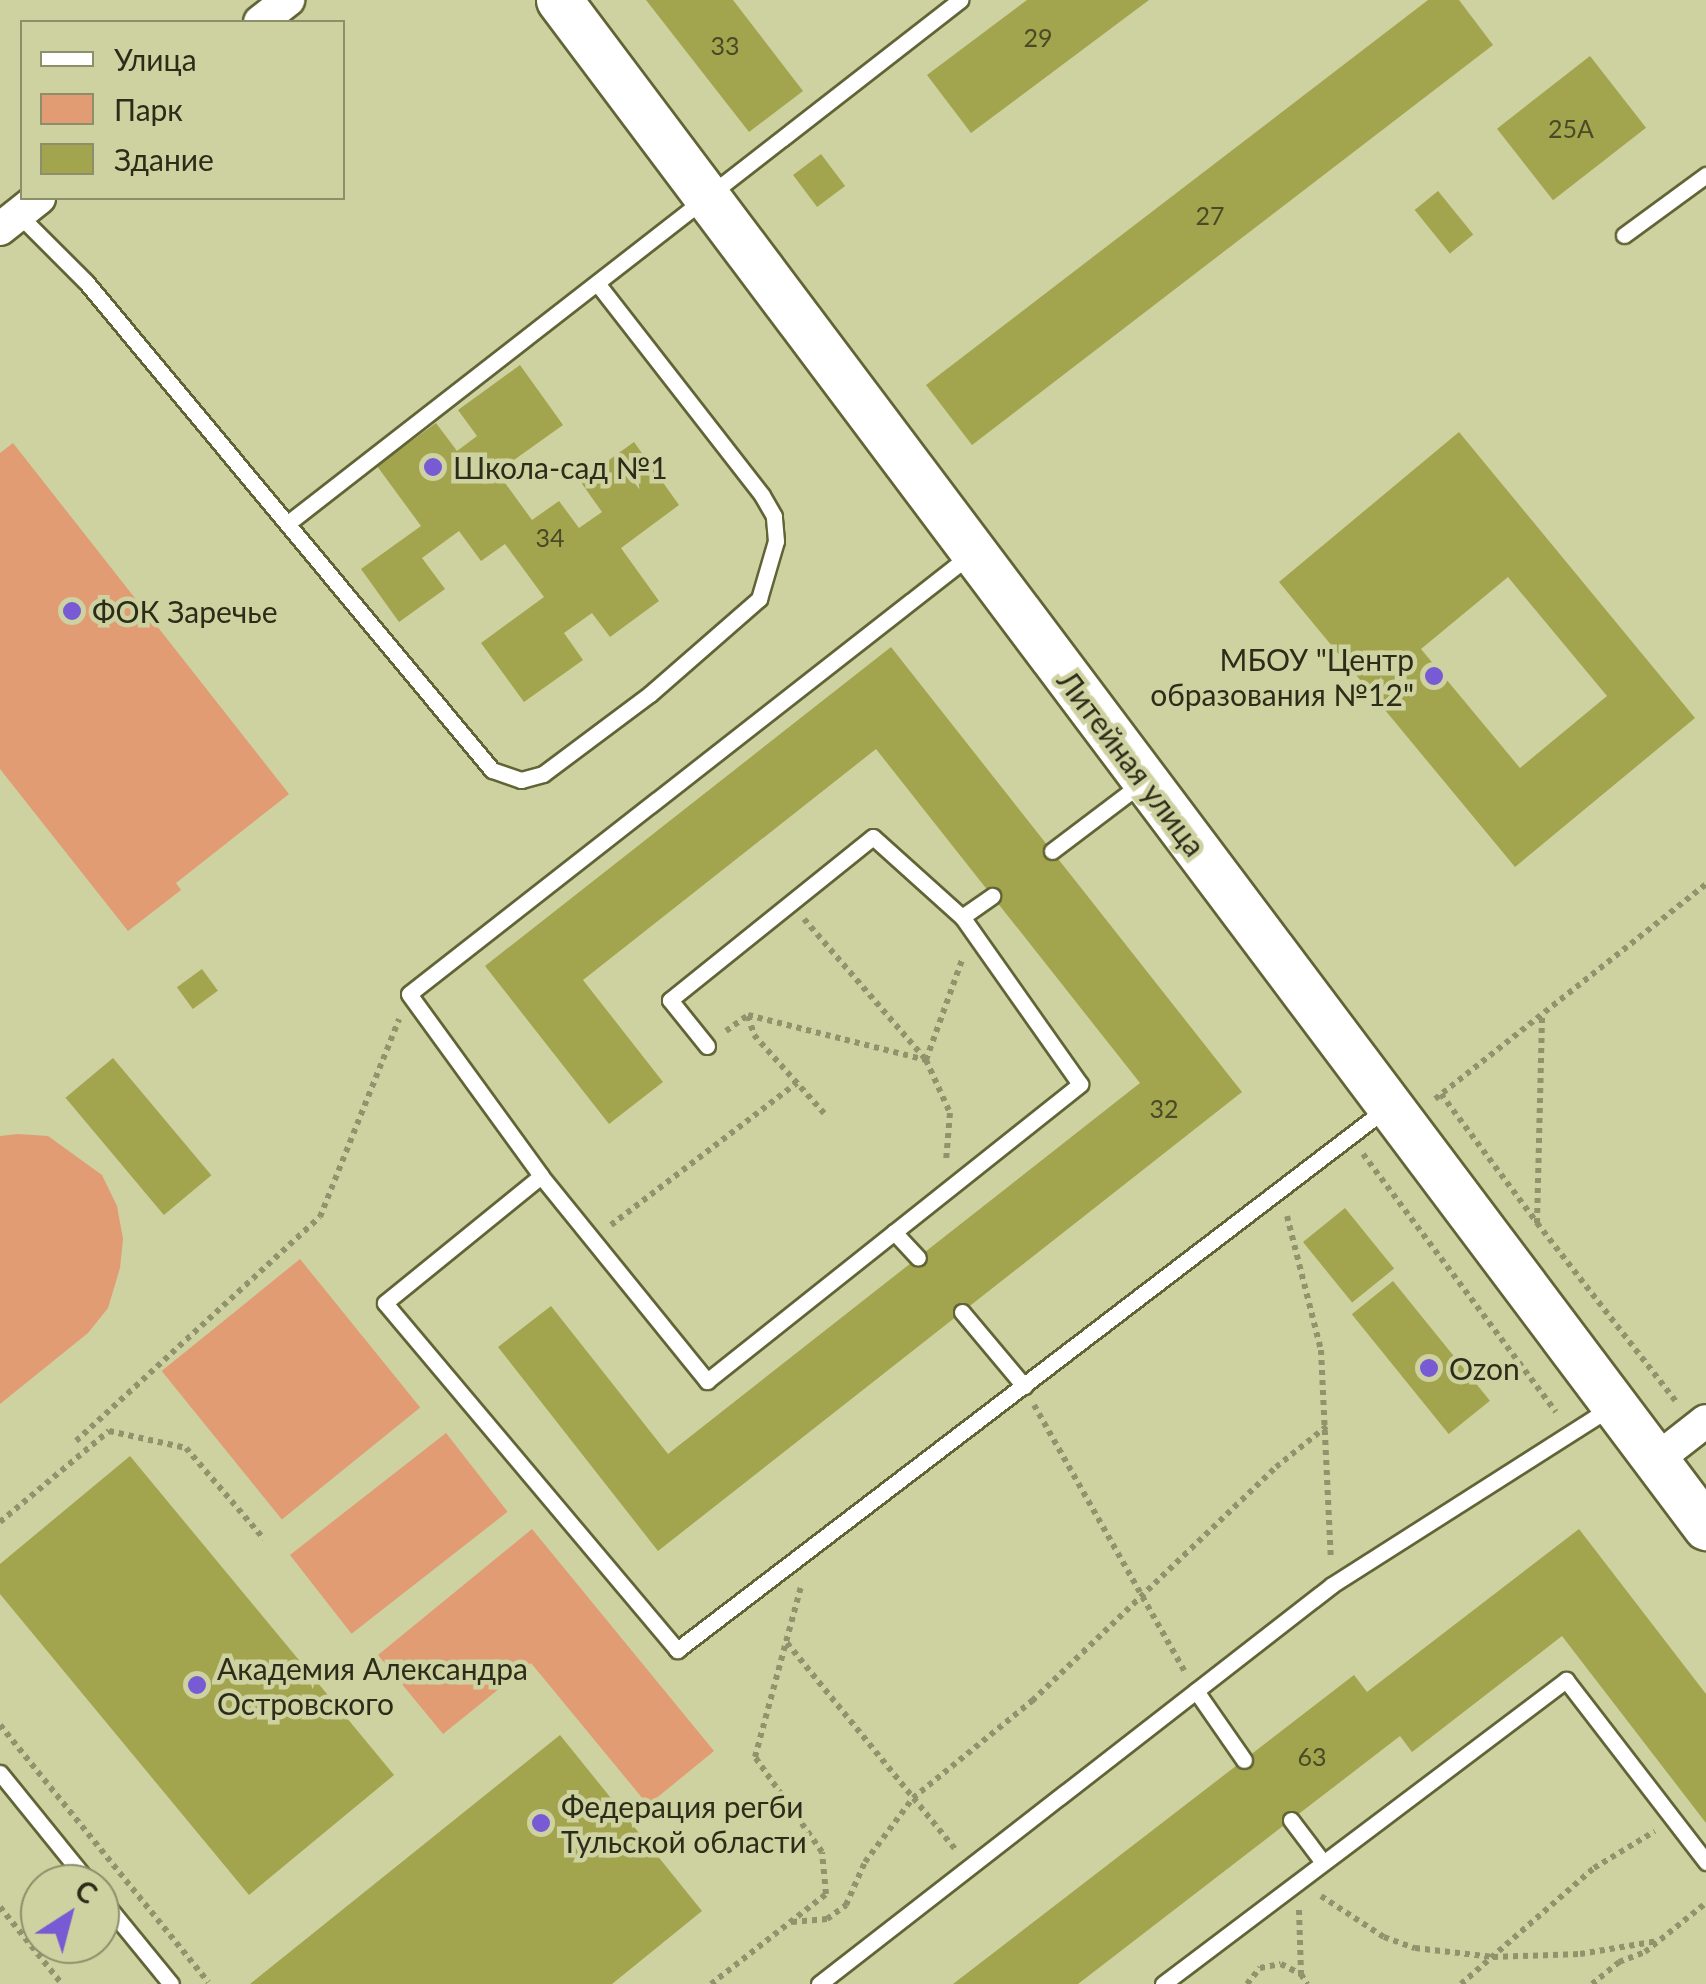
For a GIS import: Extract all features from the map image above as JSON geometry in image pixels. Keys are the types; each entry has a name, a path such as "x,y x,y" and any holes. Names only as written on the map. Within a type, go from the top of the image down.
{"street":[{"path":"263,20 288,0"},
{"name":"Литейная улица","path":"559,0 1706,1526"},
{"path":"1656,1460 1701,1425"}],"lane":[{"path":"288,523 960,0"},
{"path":"1624,235 1706,175"},
{"path":"19,213 86,282 492,770 520,780 543,774 650,694 760,599 776,541 774,516 762,495 598,284"},
{"path":"707,1046 670,1000 874,837 962,916 1080,1084 707,1381 541,1176 408,994 973,552"},
{"path":"1052,851 1145,781"},
{"path":"962,916 992,896"},
{"path":"541,1176 385,1303 678,1650 1350,1137 1397,1114"},
{"path":"894,1232 918,1258"},
{"path":"962,1312 1024,1386"},
{"path":"818,1984 1332,1585 1614,1405"},
{"path":"1163,1984 1566,1680 1706,1862"},
{"path":"1196,1691 1244,1760"},
{"path":"0,1773 74,1864"},
{"path":"1291,1820 1322,1861"},
{"path":"120,1921 171,1984"}],"path":[{"path":"1364,1155 1397,1114 1441,1094 1706,884"},
{"path":"790,904 926,1060 950,1113 943,1194"},
{"path":"926,1060 970,939 962,916"},
{"path":"76,1440 320,1217 408,994"},
{"path":"748,1014 926,1060"},
{"path":"707,1046 748,1014"},
{"path":"748,1014 754,1035 824,1113"},
{"path":"1538,1223 1542,1014"},
{"path":"592,1240 797,1083"},
{"path":"1441,1094 1538,1223 1701,1425"},
{"path":"1350,1137 1571,1432"},
{"path":"1279,1191 1303,1266 1320,1350 1332,1585"},
{"path":"1024,1386 1196,1691"},
{"path":"792,1922 827,1919 846,1905 865,1862 913,1798 1032,1701 1276,1467 1326,1426"},
{"path":"0,1522 109,1432 186,1448 264,1539"},
{"path":"712,1984 826,1894 822,1852 755,1758 812,1548"},
{"path":"786,1642 969,1867"},
{"path":"0,1725 208,1982"},
{"path":"1461,1984 1594,1868 1674,1820"},
{"path":"1298,1880 1384,1937 1416,1948 1492,1957 1580,1954 1658,1940"},
{"path":"1298,1880 1301,1974 1307,1984"},
{"path":"1592,1984 1706,1903"},
{"path":"0,1907 62,1984"},
{"path":"1247,1984 1260,1968 1270,1964 1282,1964 1301,1974"}],"green space":[{"name":"ФОК Заречье","path":"13,443 289,794 176,883 181,890 128,931 0,769 0,453"},
{"path":"0,1136 48,1136 102,1175 117,1206 123,1239 120,1268 108,1308 88,1333 0,1404"},
{"path":"300,1259 420,1407 282,1519 162,1371"},
{"path":"446,1433 508,1512 352,1634 290,1555"},
{"path":"532,1529 714,1751 648,1805 531,1663 443,1734 378,1655"}],"building":[{"path":"646,0 733,0 803,91 749,132"},
{"path":"1027,0 1149,0 971,133 927,75"},
{"path":"1428,0 1459,0 1493,45 972,445 926,385"},
{"path":"1590,56 1646,128 1553,200 1497,129"},
{"path":"821,154 845,186 817,207 793,175"},
{"path":"1438,191 1473,235 1450,253 1415,210"},
{"path":"520,365 563,425 497,472 532,520 559,501 579,528 602,512 580,481 634,442 679,505 621,548 659,601 610,637 592,613 564,633 583,660 524,702 481,643 544,597 505,544 481,561 459,531 422,558 445,589 399,622 361,569 421,526 377,466 436,423 457,451 477,436 458,410"},
{"path":"1459,432 1695,718 1515,867 1279,582","holes":["1508,577 1607,696 1520,768 1421,649"]},
{"path":"891,647 1242,1092 658,1551 498,1347 551,1306 668,1454 1140,1083 876,749 583,980 663,1082 609,1124 485,966"},
{"path":"202,969 218,991 193,1009 177,987"},
{"path":"113,1058 211,1175 164,1215 66,1098"},
{"path":"1345,1208 1394,1269 1352,1303 1303,1242"},
{"path":"1393,1281 1490,1401 1449,1434 1352,1314"},
{"name":"Академия Александра Островского","path":"130,1456 394,1775 249,1895 0,1594 0,1564"},
{"path":"1579,1529 1706,1694 1706,1823 1562,1636 1412,1752 1400,1736 1078,1984 953,1984 1354,1675 1367,1692"},
{"name":"Федерация регби Тульской области","path":"560,1735 702,1911 612,1984 250,1984"}],"place":[{"name":"Школа-сад №1","path":"433,467"},
{"name":"ФОК Заречье","path":"72,611"},
{"name":"МБОУ \"Центр образования №12\"","path":"1434,676"},
{"name":"Ozon","path":"1429,1368"},
{"name":"Академия Александра Островского","path":"197,1685"},
{"name":"Федерация регби Тульской области","path":"541,1823"}]}
